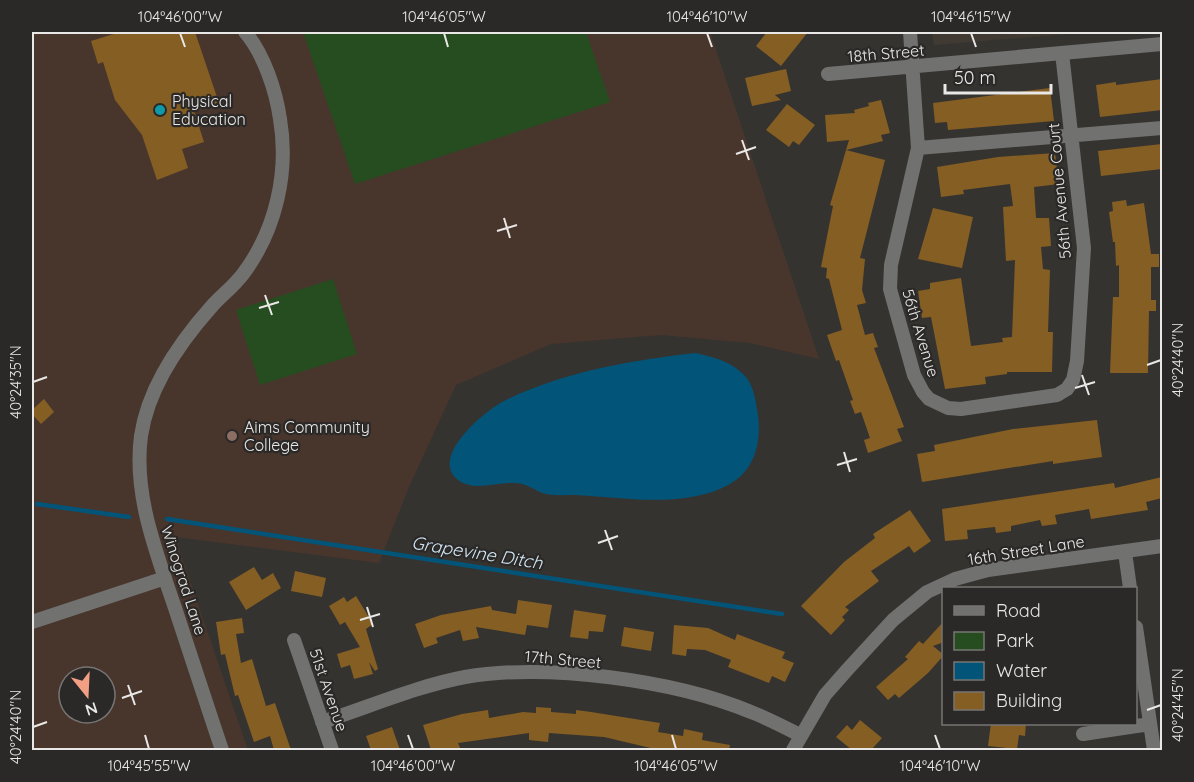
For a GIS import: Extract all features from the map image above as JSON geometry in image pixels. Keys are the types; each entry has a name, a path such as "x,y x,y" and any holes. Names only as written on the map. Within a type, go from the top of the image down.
{"street":[{"name":"Winograd Lane","path":"222,750 152,542 141,484 141,436 150,404 176,351 206,313 243,274 268,227 283,170 283,138 277,100 254,41 245,32"},
{"name":"56th Avenue","path":"910,32 918,148 891,265 890,289 914,375 929,399 948,408 961,409 1062,392"},
{"name":"18th Street","path":"828,74 1162,44"},
{"name":"56th Avenue Court","path":"1062,53 1084,248 1077,361 1073,380 1062,392"},
{"path":"918,148 1162,128"},
{"name":"16th Street Lane","path":"793,750 825,695 893,620 927,592 955,579 988,570 1162,546"},
{"path":"1125,552 1130,587"},
{"path":"32,622 165,578"},
{"path":"1137,634 1154,750"},
{"name":"51st Avenue","path":"294,639 332,750"},
{"name":"17th Street","path":"322,722 464,677 508,671 553,671 697,694 750,711 800,735"},
{"path":"1083,734 1150,724"}],"shaded area":[{"name":"Aims Community College","path":"32,32 710,32 819,359 750,343 661,335 551,344 456,385 409,487 379,563 175,537 248,750 32,750"},
{"path":"932,32 1092,32 934,45"}],"green space":[{"path":"303,32 586,32 610,102 355,184"},
{"path":"333,279 357,354 260,385 236,310"}],"water":[{"path":"696,353 722,361 740,371 750,383 755,400 759,433 754,456 742,474 722,488 686,498 649,500 553,495 517,483 469,485 452,474 450,463 453,450 461,438 484,415 504,401 549,382 573,375 647,359"}],"building":[{"name":"Physical Education","path":"120,32 195,32 219,103 194,111 204,142 182,149 188,168 157,180 142,135 115,100 103,62 98,64 91,41"},
{"path":"767,32 808,32 781,66 756,46"},
{"path":"786,69 791,91 775,95 781,100 752,106 745,78"},
{"path":"1162,79 1162,110 1100,117 1096,85 1116,82 1116,85"},
{"path":"1050,88 1054,121 948,130 947,122 935,123 933,103"},
{"path":"881,100 890,133 881,135 883,141 846,150 849,140 827,142 825,115 855,113 854,110 869,106 868,103"},
{"path":"787,104 815,125 799,145 793,141 789,147 766,130"},
{"path":"1162,144 1162,169 1101,176 1098,151"},
{"path":"846,150 885,160 860,258 865,259 862,290 866,303 857,305 865,335 873,333 878,347 874,348 904,427 897,429 902,441 868,453 864,440 870,438 861,412 855,414 850,401 853,400 839,360 836,361 827,335 842,330 829,279 826,278 827,268 821,267 833,206 830,205"},
{"path":"1055,153 1059,184 1034,187 1036,218 1049,218 1051,246 1041,247 1043,269 1050,270 1048,332 1053,332 1052,372 1007,372 1007,374 985,377 986,384 945,389 931,317 922,318 918,291 930,289 930,283 961,278 971,346 1003,342 1002,338 1012,337 1015,260 1006,261 1003,207 1013,206 1010,184 963,190 964,194 941,197 937,167 998,157"},
{"path":"1126,200 1127,206 1144,203 1151,254 1159,254 1159,267 1151,267 1151,300 1156,300 1156,311 1149,311 1148,373 1110,373 1113,297 1119,297 1119,265 1116,266 1115,242 1113,242 1109,212 1113,211 1112,202"},
{"path":"933,208 973,217 962,268 918,259"},
{"path":"44,399 54,412 41,424 32,414 32,410"},
{"path":"1097,420 1102,457 1053,464 1053,461 922,482 917,454 935,451 934,445 1013,429"},
{"path":"1162,477 1162,498 1146,502 1148,510 1091,519 1089,509 1055,515 1057,524 1042,526 1040,520 1011,526 1011,531 996,533 995,527 967,530 968,539 945,541 942,509 1114,483 1115,488"},
{"path":"910,510 931,541 914,553 909,546 871,571 879,581 845,607 849,610 842,617 845,620 831,635 801,606 844,562 875,538 873,534"},
{"path":"254,567 262,580 273,573 281,588 246,610 229,582"},
{"path":"295,571 326,578 322,597 291,591"},
{"path":"356,596 373,624 366,629 378,669 375,671 369,662 373,674 354,679 350,665 341,668 337,654 360,647 345,622 340,625 329,606 344,597 347,602"},
{"path":"518,600 552,605 548,628 527,625 525,635 476,627 479,638 463,641 460,630 436,638 438,643 424,648 415,624 441,615 491,606 492,610 516,614"},
{"path":"574,610 606,615 603,632 589,631 588,639 570,637"},
{"path":"242,618 244,633 236,634 241,663 252,659 266,706 275,703 291,750 274,750 270,736 254,742 238,695 235,696 225,654 221,655 216,622"},
{"path":"942,623 942,643 933,646 942,653 942,657 928,673 899,698 895,694 888,700 876,687 908,659 905,657 919,641 923,644"},
{"path":"674,625 708,628 735,640 737,634 785,652 782,658 794,663 785,682 772,676 769,683 728,667 731,660 705,650 687,649 686,656 672,654"},
{"path":"624,627 654,632 651,651 621,646"},
{"path":"536,707 551,708 551,712 576,714 576,710 660,723 658,732 683,736 684,729 703,733 702,740 730,745 729,750 659,750 604,737 549,733 548,742 529,740 529,733 458,743 461,750 431,750 423,725 462,714 488,710 489,718 523,712 536,713"},
{"path":"860,720 882,738 871,750 852,750 836,737 847,725 852,730"},
{"path":"991,725 1026,725 1025,736 1019,735 1017,749 988,746"},
{"path":"392,727 400,750 371,750 366,736"}],"waterway":[{"name":"Grapevine Ditch","path":"37,504 129,517"},
{"name":"Grapevine Ditch","path":"167,519 782,614"}],"place":[{"name":"Physical Education","path":"160,110"},
{"name":"Aims Community College","path":"232,436"}]}
